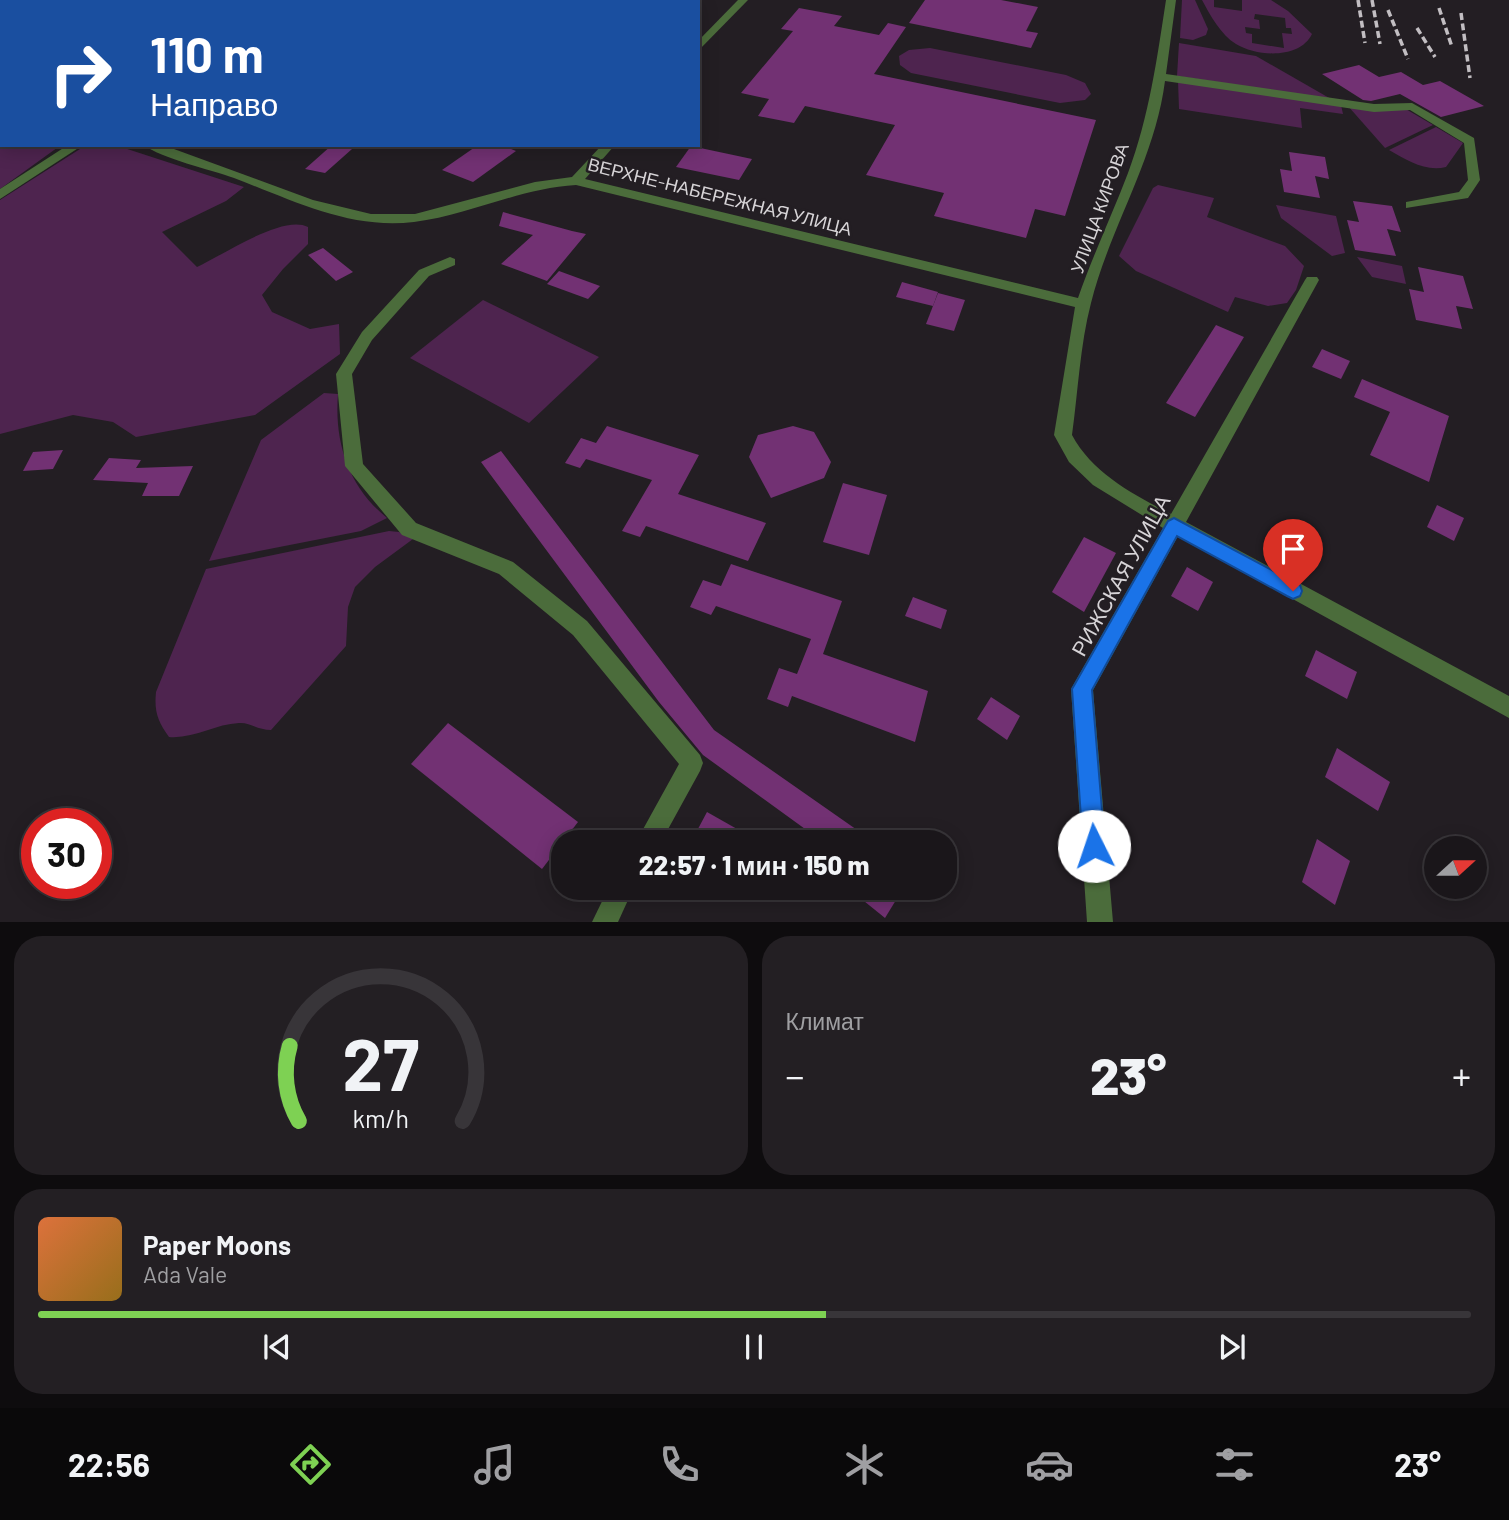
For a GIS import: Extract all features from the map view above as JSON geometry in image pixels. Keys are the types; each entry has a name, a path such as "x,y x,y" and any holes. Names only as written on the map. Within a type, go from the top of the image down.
{"street":[{"path":"700,46 743,0"},
{"name":"УЛИЦА КИРОВА","path":"1171,0 1161,77 1135,172 1103,246 1083,304 1063,435 1075,457 1099,481 1174,526 1509,708"},
{"path":"1161,77 1374,108 1412,106 1470,141 1474,180 1463,195 1411,205"},
{"path":"0,195 74,147"},
{"name":"ВЕРХНЕ-НАБЕРЕЖНАЯ УЛИЦА","path":"156,147 209,164 332,212 362,218 414,218 539,184 576,181 1083,304"},
{"path":"576,181 607,147"},
{"path":"450,262 424,273 367,336 344,374 354,466 409,529 506,568 580,628 692,763 655,830"},
{"name":"РИЖСКАЯ УЛИЦА","path":"1100,922 1082,689 1312,280"},
{"path":"604,922 615,900"}],"shaded area":[{"path":"1182,0 1195,0 1208,29 1206,35 1193,40 1180,38"},
{"path":"1202,0 1214,0 1214,7 1242,11 1242,0 1271,0 1288,11 1312,34 1298,48 1288,52 1266,53 1245,48 1225,35","holes":["1255,14 1285,18 1286,28 1291,28 1292,34 1282,33 1284,48 1252,43 1252,34 1246,33 1245,27 1260,29 1259,20 1254,19"]},
{"path":"1179,43 1256,56 1331,99 1177,76"},
{"path":"930,48 1066,75 1085,83 1091,94 1085,100 1060,103 911,73 900,65 899,56 909,50"},
{"path":"1178,81 1341,105 1343,114 1300,108 1302,128 1179,109"},
{"path":"1348,106 1404,108 1433,125 1385,148"},
{"path":"1436,127 1463,143 1446,167 1423,166 1389,150"},
{"path":"0,147 58,147 0,189"},
{"path":"121,147 244,187 226,201 162,232 197,267 269,231 297,224 308,227 308,244 262,295 272,312 310,329 339,324 340,354 255,415 136,437 113,422 73,415 0,434 0,200 80,149"},
{"path":"1158,185 1214,198 1207,217 1285,246 1304,266 1296,290 1287,303 1268,306 1235,297 1228,312 1136,271 1119,256 1153,188"},
{"path":"1276,205 1336,216 1345,253 1332,256 1281,218"},
{"path":"1357,257 1402,266 1406,284 1372,277"},
{"path":"483,300 599,357 529,423 410,358"},
{"path":"324,393 338,394 339,430 347,463 363,492 387,518 361,531 209,561 261,440"},
{"path":"389,531 399,532 413,539 375,567 355,587 348,607 346,646 271,730 239,723 187,736 169,737 158,716 156,692 206,569"}],"building":[{"path":"925,0 1001,0 1038,7 1026,31 1038,33 1031,48 909,23"},
{"path":"799,8 842,16 834,26 879,35 888,23 906,27 874,74 1096,120 1065,216 1035,209 1026,238 934,216 944,193 866,175 895,125 805,106 794,123 758,116 769,99 741,93 793,31 781,29"},
{"path":"1359,65 1379,77 1401,72 1423,85 1440,81 1484,106 1441,117 1400,94 1371,101 1363,100 1322,74"},
{"path":"330,147 352,149 325,173 305,169"},
{"path":"475,147 506,147 516,151 473,182 442,170"},
{"path":"690,147 752,159 739,180 676,167"},
{"path":"1289,152 1325,157 1329,179 1315,176 1320,198 1284,192 1280,169 1292,171"},
{"path":"1353,201 1392,206 1401,232 1387,229 1396,256 1355,250 1347,220 1359,222"},
{"path":"503,212 586,234 547,281 501,264 533,235 499,226"},
{"path":"323,248 353,272 336,281 308,255"},
{"path":"1418,267 1463,276 1473,309 1456,306 1462,329 1416,320 1409,289 1424,292"},
{"path":"559,271 600,286 588,299 547,284"},
{"path":"902,282 938,292 933,306 896,297"},
{"path":"938,293 965,300 954,331 926,324"},
{"path":"1216,325 1244,337 1195,417 1166,403"},
{"path":"1322,349 1350,361 1341,379 1312,367"},
{"path":"1362,379 1449,416 1429,482 1370,455 1390,412 1354,397"},
{"path":"607,426 699,455 678,494 766,523 748,561 646,526 640,537 622,531 652,480 586,459 580,468 565,463 581,438 596,443"},
{"path":"793,426 814,432 831,462 824,478 771,498 749,457 758,435"},
{"path":"63,450 53,469 23,471 33,452"},
{"path":"501,451 714,730 857,830 806,830 703,755 659,702 481,462"},
{"path":"109,458 141,460 136,468 193,466 179,496 142,496 148,483 93,480"},
{"path":"843,483 887,495 869,555 823,542"},
{"path":"1437,505 1464,518 1454,541 1427,527"},
{"path":"1084,537 1116,553 1084,612 1052,592"},
{"path":"731,564 842,601 823,654 928,691 915,742 792,696 788,707 767,699 779,668 797,674 811,639 716,606 711,615 690,607 703,580 721,586"},
{"path":"1187,567 1213,582 1198,611 1171,596"},
{"path":"913,597 947,610 941,629 905,616"},
{"path":"1316,650 1357,672 1347,699 1305,676"},
{"path":"991,697 1020,716 1007,740 977,719"},
{"path":"448,723 578,822 572,830 551,830 551,857 542,869 411,764"},
{"path":"1337,748 1390,782 1378,811 1325,777"},
{"path":"707,812 739,830 697,830"},
{"path":"1317,839 1350,861 1335,905 1302,882"},
{"path":"863,900 896,900 885,918"}],"railway":[{"path":"1358,0 1365,43"},
{"path":"1372,0 1380,44"},
{"path":"1439,8 1452,47"},
{"path":"1388,10 1408,59"},
{"path":"1461,13 1470,78"},
{"path":"1417,28 1435,57"}],"route":[{"path":"1094,846 1082,689 1174,526 1293,591"}]}
